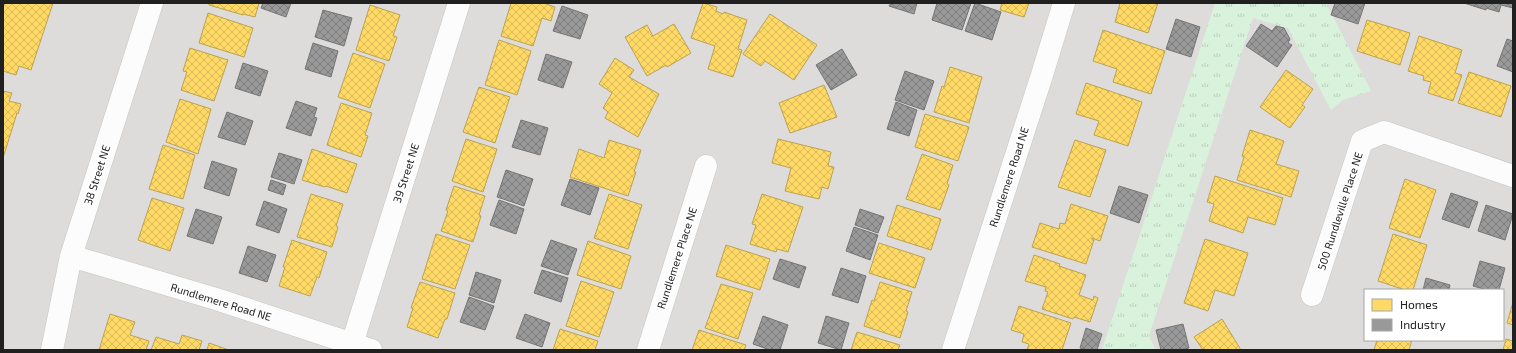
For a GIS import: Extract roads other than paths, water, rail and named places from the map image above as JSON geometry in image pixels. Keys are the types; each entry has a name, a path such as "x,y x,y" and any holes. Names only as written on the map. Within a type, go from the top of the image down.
{"street":[{"name":"38 Street NE","path":"52,350 71,256 152,3"},
{"name":"39 Street NE","path":"361,347 459,3"},
{"name":"Rundlemere Road NE","path":"954,350 1064,3"},
{"name":"500 Rundleville Place NE","path":"1312,295 1362,141 1384,132 1513,176"},
{"name":"Rundlemere Place NE","path":"648,350 706,166"},
{"name":"Rundlemere Road NE","path":"71,256 216,299 361,347"}]}
